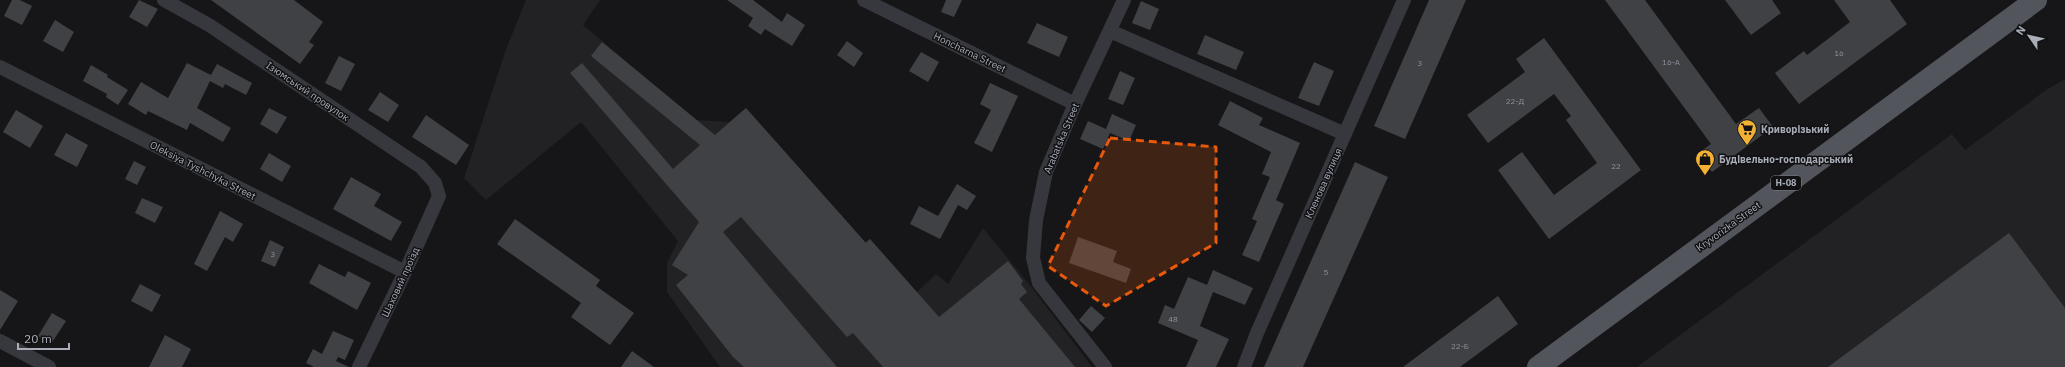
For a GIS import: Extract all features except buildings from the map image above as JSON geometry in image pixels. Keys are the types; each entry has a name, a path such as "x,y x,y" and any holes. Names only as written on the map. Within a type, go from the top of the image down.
{"main road":[{"name":"Kryvorizka Street","path":"1538,367 2036,0"}],"street":[{"name":"Ізюмський провулок","path":"164,0 209,25 421,167 435,183 439,196"},
{"name":"Honcharna Street","path":"864,0 1075,104"},
{"name":"Arabatska Street","path":"1105,367 1040,284 1033,258 1036,220 1046,172 1075,104 1124,0"},
{"name":"Кленова вулиця","path":"1244,367 1257,333 1404,0"},
{"path":"1110,31 1345,134"},
{"name":"Oleksiya Tyshchyka Street","path":"0,67 405,272"},
{"name":"Шаховий проїзд","path":"359,367 405,272 439,196"},
{"path":"0,341 49,367"}],"highlighted area":[{"path":"1110,138 1216,147 1216,243 1106,306 1048,266"}],"shaded area":[{"path":"526,0 600,0 583,25 696,120 729,122 746,108 865,242 870,239 917,292 936,274 948,284 983,228 1033,289 1092,367 720,367 667,292 667,263 678,241 581,122 486,200 464,178 505,52"},
{"path":"2065,79 2065,367 1637,367 1952,134 1965,150 2046,90"}],"place":[{"name":"Криворізький","path":"1747,146"},
{"name":"Будівельно-господарський","path":"1705,176"}]}
